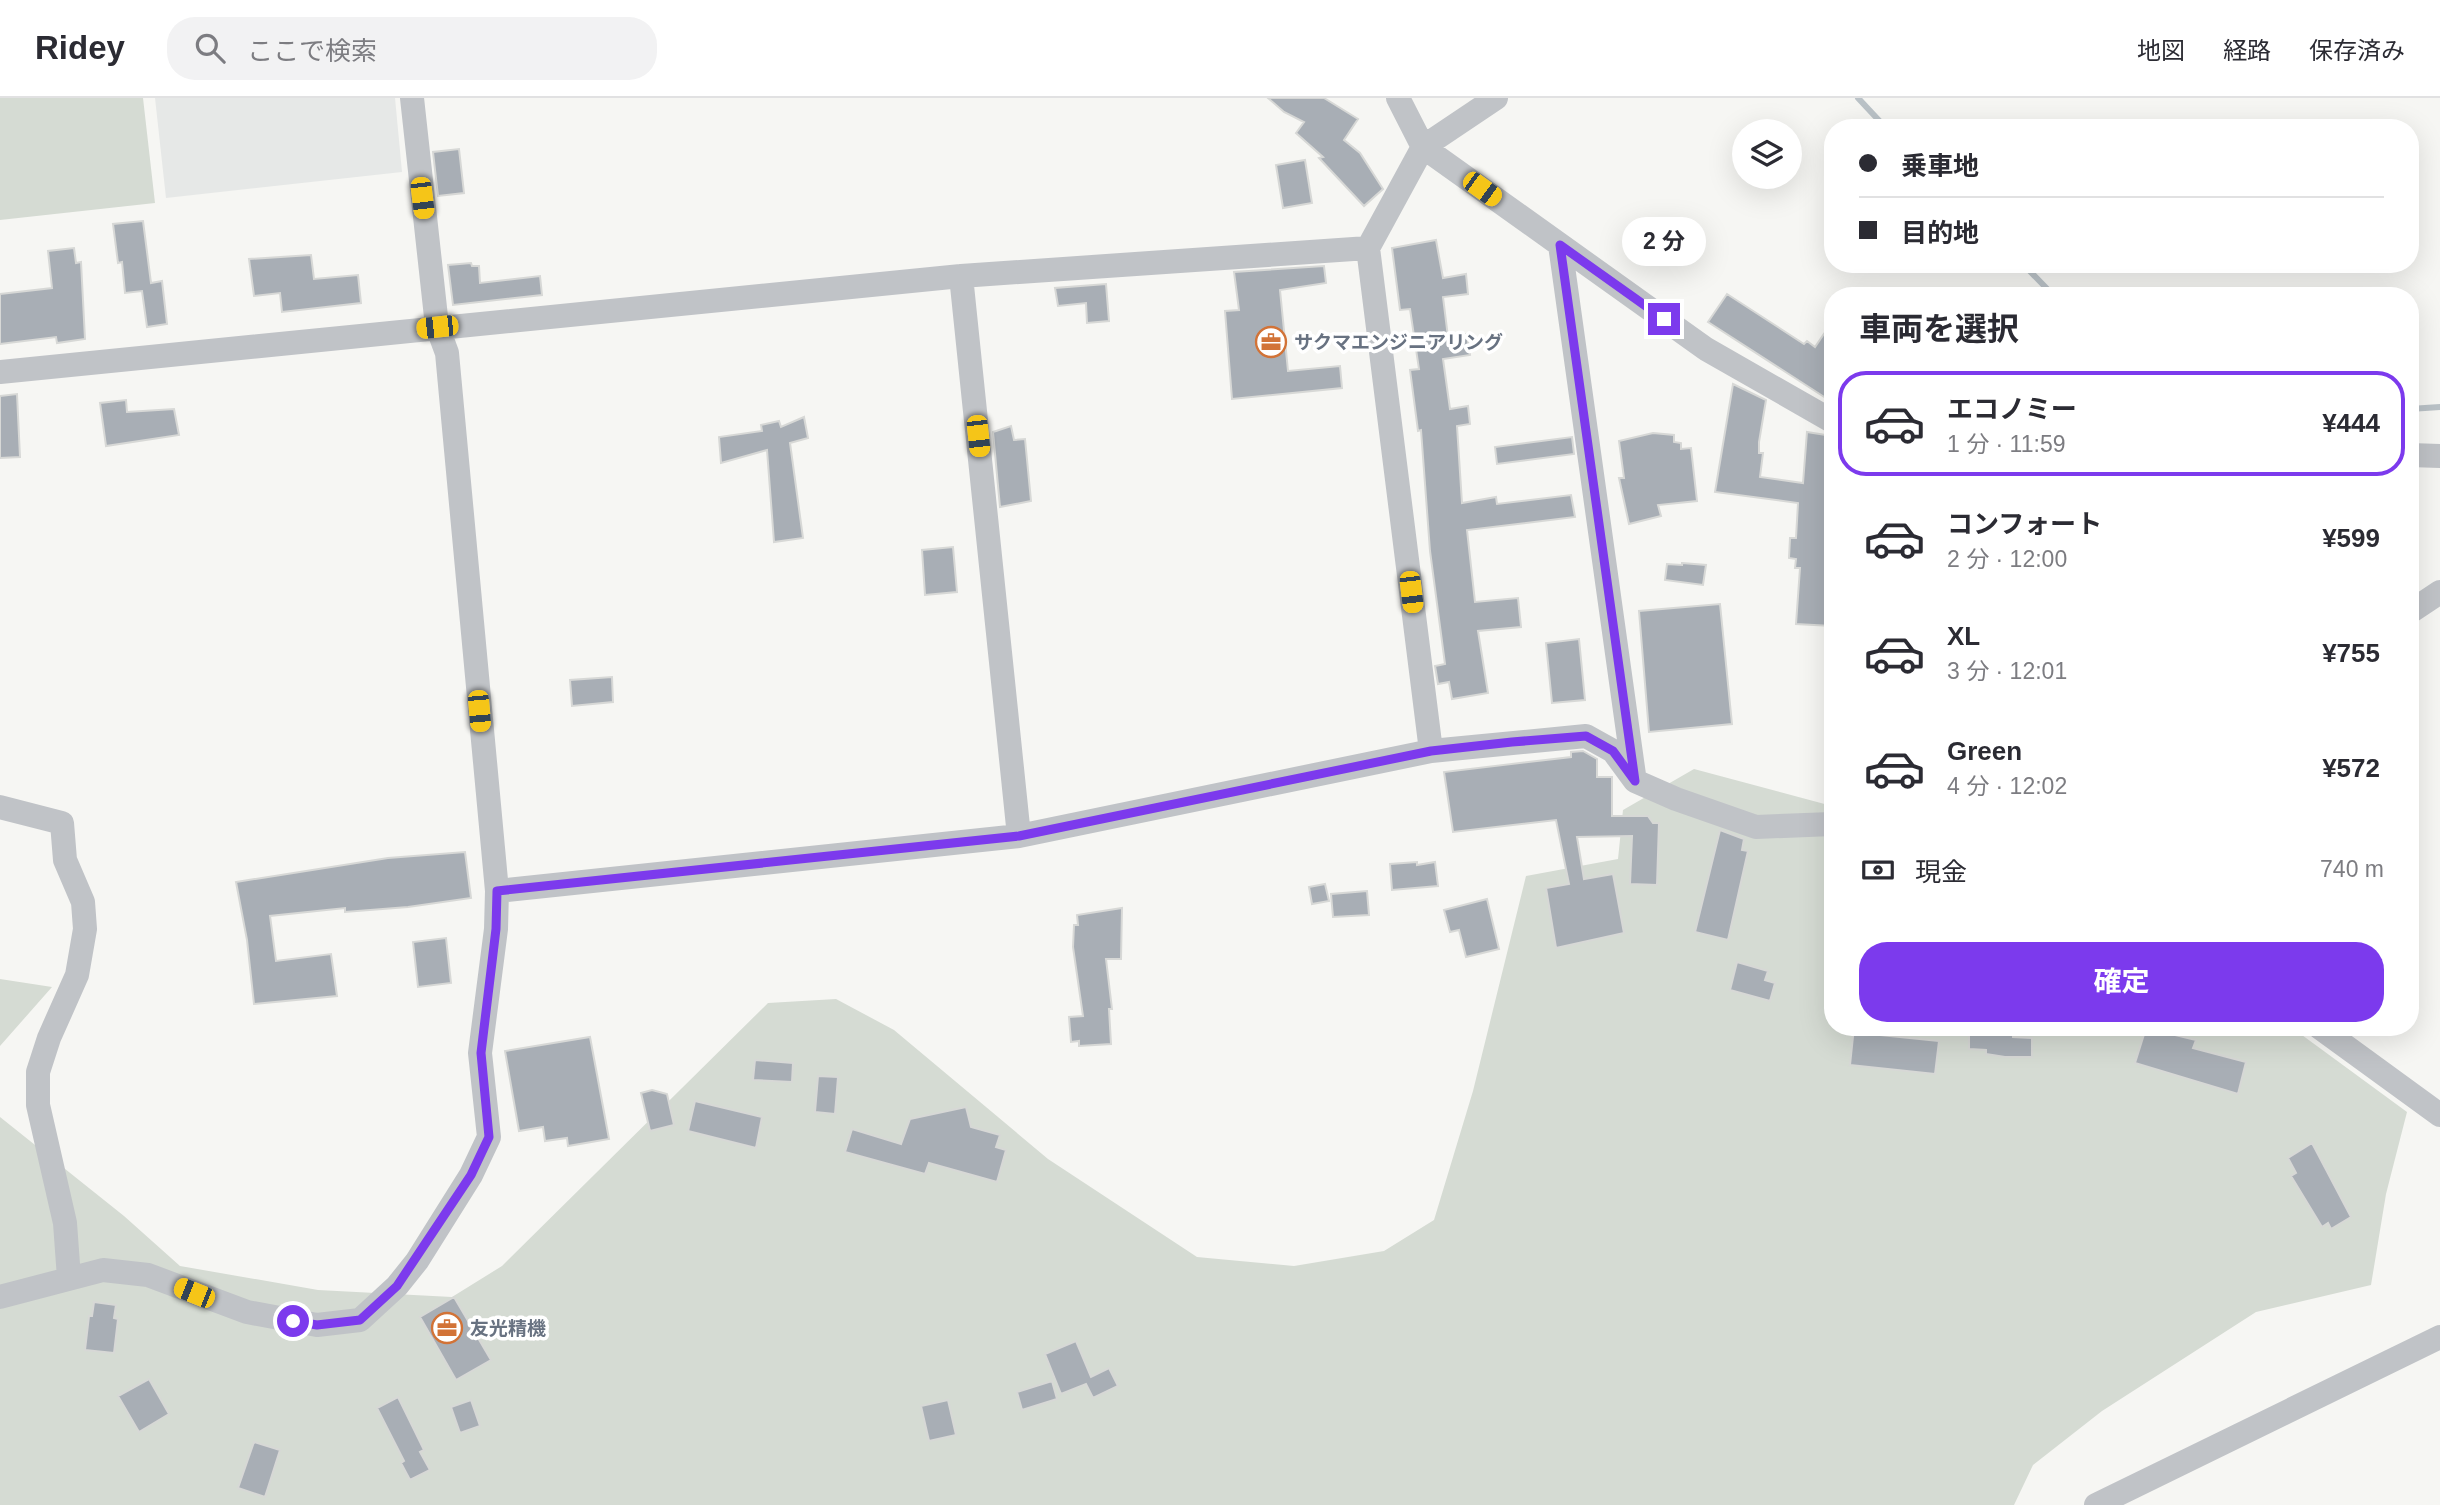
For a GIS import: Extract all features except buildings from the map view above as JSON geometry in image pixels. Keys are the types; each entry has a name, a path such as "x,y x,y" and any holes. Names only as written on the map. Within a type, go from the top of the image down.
{"street":[{"path":"0,1297 103,1270 148,1275 247,1312 317,1325 360,1320 397,1286 471,1175 489,1137 481,1053 496,929 497,891 447,353 437,327 412,98"},
{"path":"1398,98 1423,147 1706,349 1824,416"},
{"path":"1431,751 1368,248 1423,147 1496,98"},
{"path":"1560,245 1635,781"},
{"path":"0,372 961,276 1368,248"},
{"path":"961,276 1019,836"},
{"path":"2419,455 2440,456"},
{"path":"2419,606 2440,592"},
{"path":"497,891 1019,836 1431,751 1586,736 1613,751 1635,781 1756,827 1824,824"},
{"path":"0,807 62,823 65,860 83,902 85,929 77,975 49,1038 38,1072 38,1105 65,1223 69,1278"},
{"path":"2331,1036 2440,1115"},
{"path":"2096,1505 2440,1337"}],"shaded area":[{"path":"0,98 143,98 155,203 0,220"},
{"path":"155,98 395,98 402,172 166,198"},
{"path":"1694,769 1824,804 1824,1036 2303,1036 2407,1112 2386,1194 2371,1285 2256,1312 2102,1411 2033,1465 2014,1505 0,1505 0,1117 124,1216 180,1266 318,1290 452,1297 502,1266 768,1003 836,999 894,1030 1048,1159 1197,1257 1294,1266 1384,1251 1434,1220 1473,1091 1526,876 1618,859 1623,810"},
{"path":"0,979 52,987 0,1046"}],"waterway":[{"path":"1858,98 1878,119"},
{"path":"2032,273 2045,287"},
{"path":"2419,408 2440,407"}],"place":[{"name":"サクマエンジニアリング","path":"1271,342"},
{"name":"友光精機","path":"447,1328"}],"route":[{"path":"293,1321 317,1325 360,1320 397,1286 417,1261 471,1175 489,1137 481,1053 496,929 497,891 1019,836 1431,751 1512,742 1586,736 1613,751 1635,781 1560,245 1664,319"}]}
